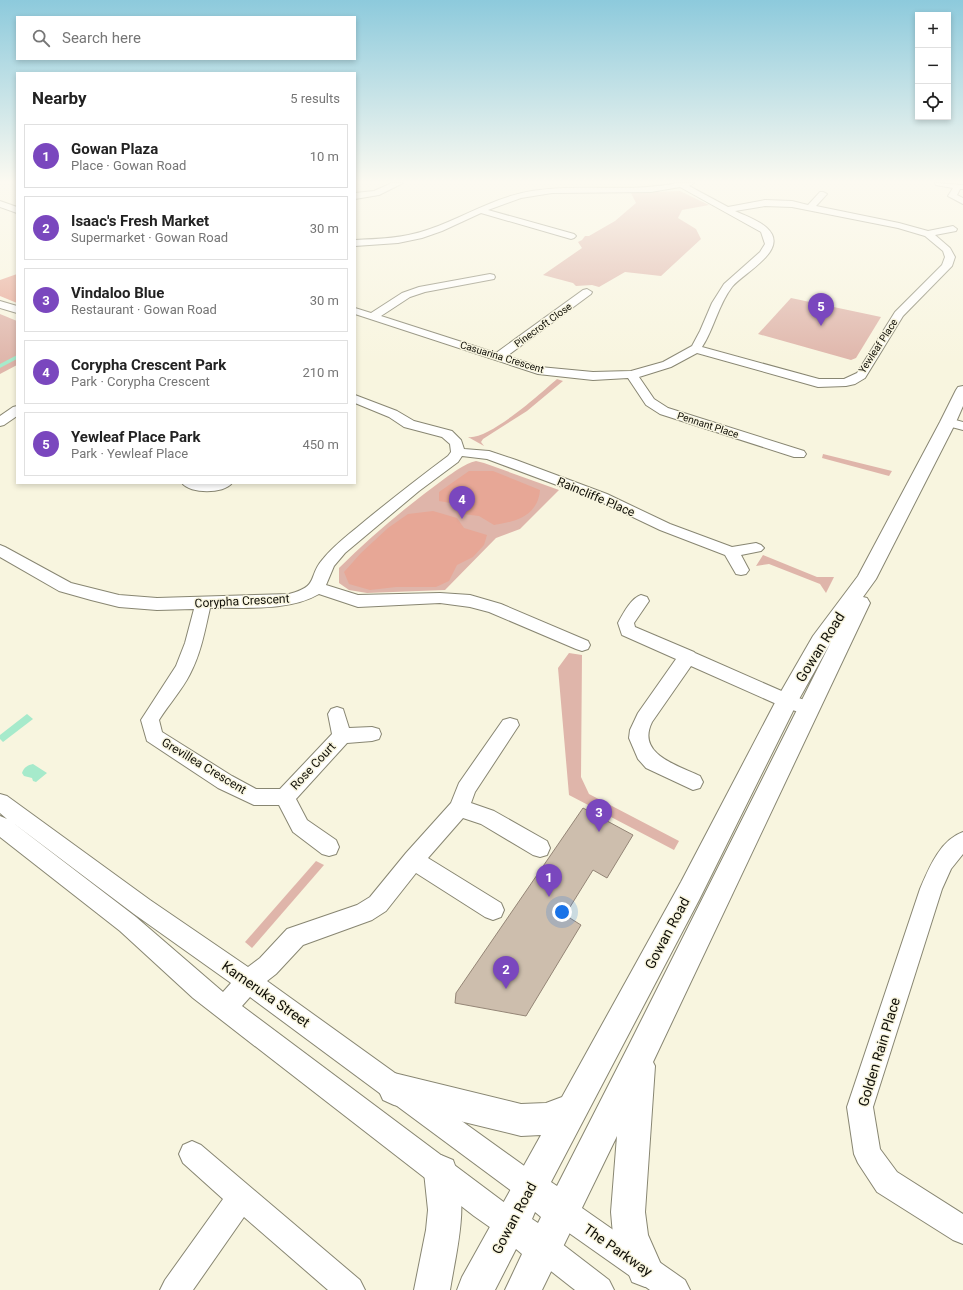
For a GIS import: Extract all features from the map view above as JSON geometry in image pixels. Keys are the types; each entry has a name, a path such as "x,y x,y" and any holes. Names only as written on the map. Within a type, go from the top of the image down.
{"main road":[{"name":"Gowan Road","path":"475,1290 686,898 863,598 866,580 956,424 963,390"},
{"name":"Gowan Road","path":"523,1290 543,1247 640,1056 714,902 799,705"},
{"path":"640,1056 628,1212 631,1235 645,1269"},
{"path":"394,1089 521,1120 546,1119 572,1109"},
{"path":"432,1290 443,1230 445,1210 441,1172"},
{"path":"531,1188 562,1211"},
{"path":"511,1224 543,1247"}],"street":[{"path":"695,349 724,289 733,279 765,253 769,247 769,243"},
{"name":"Yewleaf Place","path":"695,349 818,383 838,384 852,382 861,375 899,314 947,266 950,257 948,250 940,243"},
{"path":"373,316 406,294 423,289 490,277"},
{"name":"Pinecroft Close","path":"498,357 587,292"},
{"path":"0,304 16,310"},
{"name":"Casuarina Crescent","path":"356,311 538,370 566,374 597,376 632,375 660,368 695,349"},
{"name":"Pennant Place","path":"632,375 650,402 664,411 799,454"},
{"path":"356,399 393,414 409,424 447,434 456,443 458,452 449,462 414,488 340,550 328,564 317,588 358,601 440,598 470,601 495,608 582,645"},
{"path":"0,422 16,411"},
{"name":"Raincliffe Place","path":"458,452 489,455 511,463 602,497 665,527 731,552 756,548"},
{"path":"194,484 207,487 220,486 223,484"},
{"name":"Corypha Crescent","path":"0,550 65,587 91,595 119,601 157,604 289,600 303,596 317,588"},
{"path":"731,552 741,570"},
{"path":"641,601 626,623 628,631 799,705"},
{"name":"Grevillea Crescent","path":"203,603 185,666 170,691 158,705 150,720 154,736 225,782 254,796 285,797"},
{"path":"688,656 645,718 639,730 638,738 645,754 653,762 693,782"},
{"name":"Rose Court","path":"337,714 342,736"},
{"path":"224,1008 248,981 268,966 295,937 364,913 378,904 459,808 466,788 510,725"},
{"name":"Rose Court","path":"285,797 342,736 372,734"},
{"path":"285,797 300,826 329,847"},
{"name":"Kameruka Street","path":"0,802 142,907 248,981 531,1188"},
{"path":"459,808 487,818 540,848"},
{"path":"0,825 128,924 201,990 224,1008 484,1206 511,1224"},
{"name":"Golden Rain Place","path":"963,841 942,863 931,889 860,1107 867,1154 887,1182 963,1230"},
{"path":"414,860 493,910"},
{"path":"192,1154 350,1290"},
{"path":"175,1290 241,1197"},
{"name":"The Parkway","path":"562,1211 675,1290"},
{"path":"543,1247 599,1290"}],"shaded area":[{"path":"579,243 696,243 661,276 625,272 599,287 592,285 576,286 573,283 543,275 582,248"},
{"path":"16,274 16,303 0,296 0,280"},
{"path":"791,298 881,317 856,358 851,360 758,334"},
{"path":"0,314 16,321 16,366 0,374"},
{"path":"557,379 563,381 527,411 483,439 481,442 484,446 468,437 477,436 501,424 527,405"},
{"path":"823,454 892,471 889,476 822,458"},
{"path":"476,461 559,490 520,529 496,538 445,590 367,593 349,590 339,583 339,568 351,556 416,500 455,471"},
{"path":"469,471 493,471 540,490 535,506 524,516 510,522 494,525 479,516 463,514 462,505 439,501 439,492"},
{"path":"433,511 457,518 464,528 487,535 484,545 473,557 457,565 449,581 436,587 396,587 370,590 349,584 344,572 361,553 388,528 408,514"},
{"path":"763,555 817,577 834,577 826,593 820,584 769,564 756,566"},
{"path":"569,653 582,655 581,777 589,794 679,841 674,850 569,795 558,668"},
{"path":"27,714 33,719 3,742 0,739 0,735"},
{"path":"33,764 47,773 36,782 33,781 32,778 24,776 22,773 26,767"},
{"path":"316,861 324,865 252,948 245,942"}],"building":[{"path":"583,808 633,835 607,878 593,870 565,915 581,925 526,1016 455,1003 456,993"}],"waterway":[{"path":"0,366 16,358"}],"place":[{"name":"Yewleaf Place Park","path":"821,326"},
{"name":"Corypha Crescent Park","path":"462,519"},
{"name":"Vindaloo Blue","path":"599,832"},
{"name":"Gowan Plaza","path":"549,897"},
{"name":"Isaac's Fresh Market","path":"506,989"}]}
